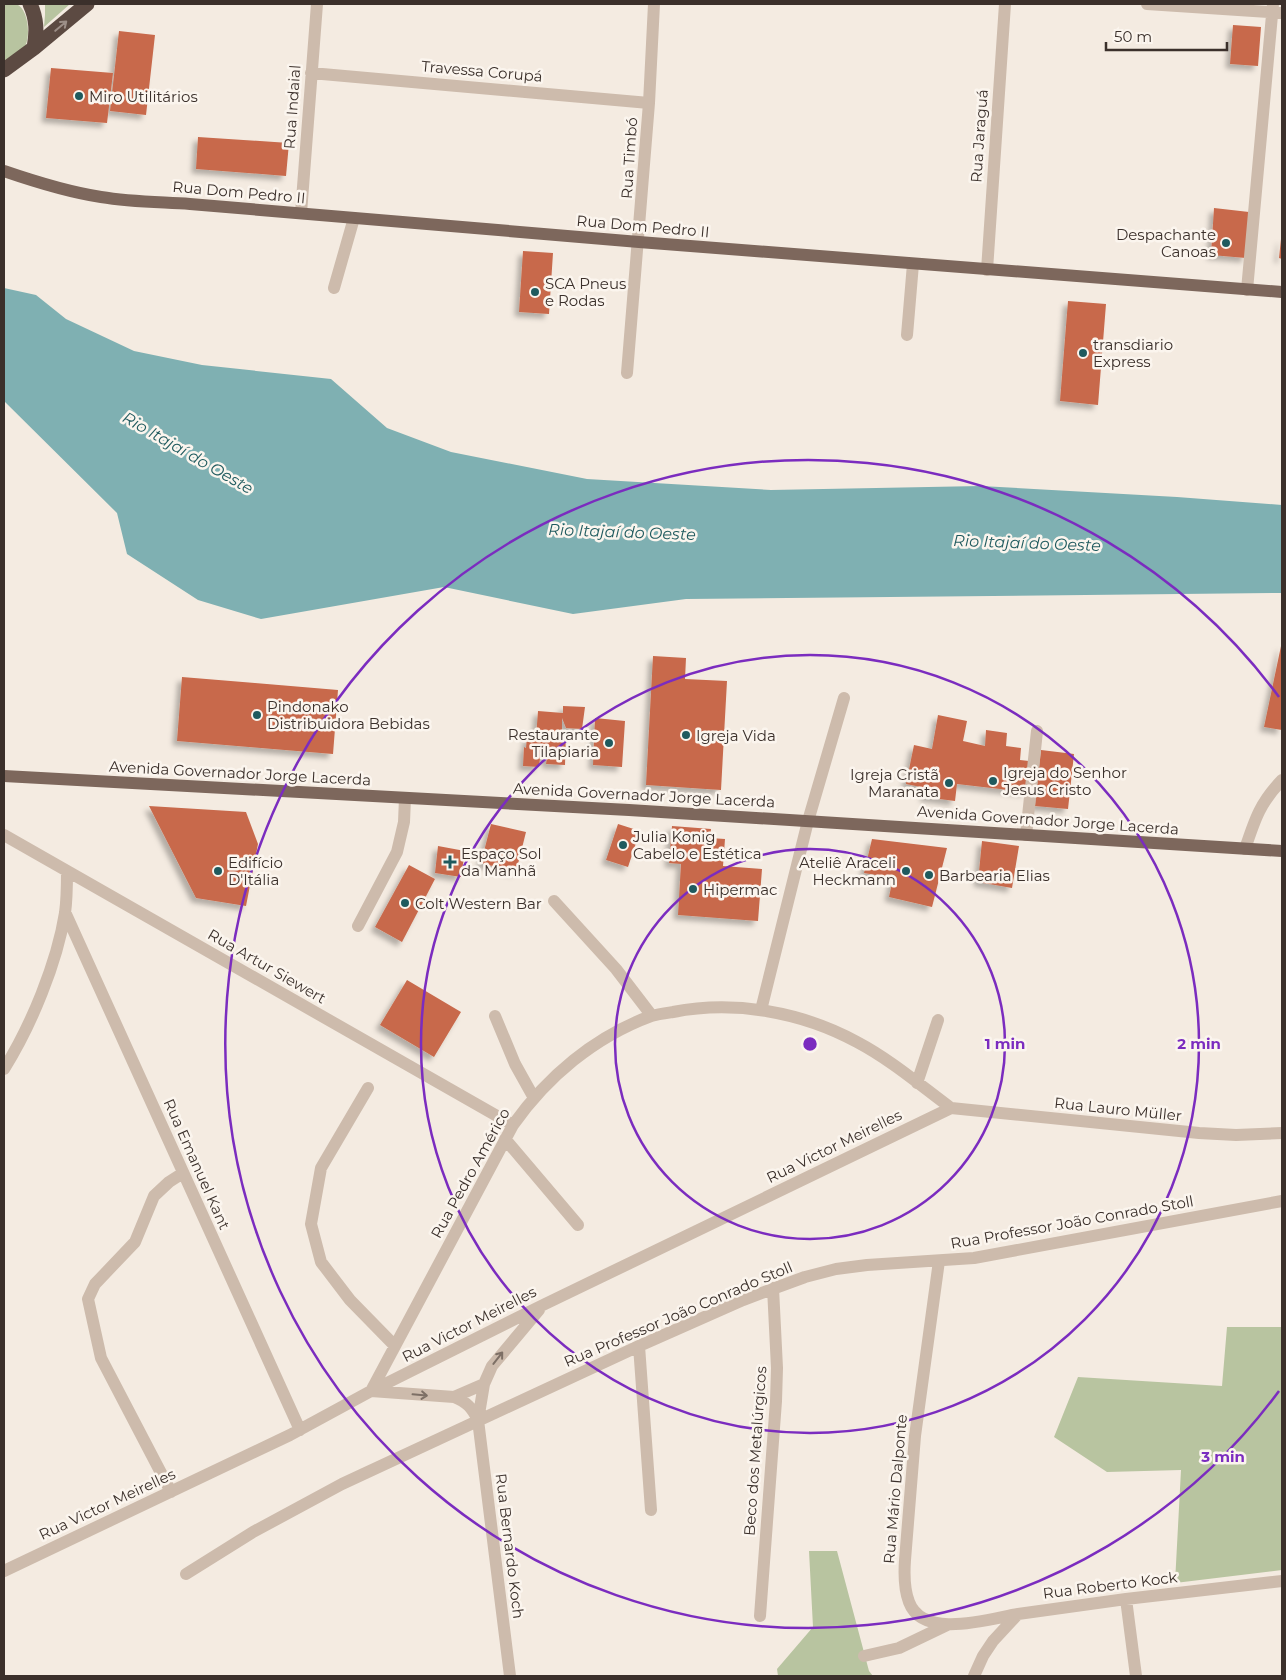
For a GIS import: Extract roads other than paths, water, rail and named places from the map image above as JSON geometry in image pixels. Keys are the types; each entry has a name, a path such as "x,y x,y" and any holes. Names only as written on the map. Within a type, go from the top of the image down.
{"highway":[{"path":"30,4 35,14 37,31 34,48"},
{"path":"4,70 88,4"}],"main road":[{"name":"Rua Dom Pedro II","path":"4,171 44,185 101,197 986,270 1282,292"},
{"name":"Avenida Governador Jorge Lacerda","path":"4,776 808,821 1282,851"}],"street":[{"name":"Rua Indaial","path":"301,213 317,4"},
{"name":"Rua Timbó","path":"628,373 650,102 654,4"},
{"name":"Rua Jaraguá","path":"986,270 1005,4"},
{"path":"1147,4 1276,10 1247,290"},
{"name":"Travessa Corupá","path":"311,73 650,102"},
{"path":"334,288 354,218"},
{"path":"907,335 913,264"},
{"path":"760,1010 808,821 844,698"},
{"path":"1026,835 1037,731"},
{"path":"1246,849 1259,809 1282,780"},
{"path":"358,926 398,852 404,822 405,798"},
{"name":"Rua Artur Siewert","path":"4,835 513,1126"},
{"path":"4,1069 18,1047 45,983 57,947 65,912 68,871"},
{"path":"554,902 616,969 652,1016"},
{"name":"Rua Emanuel Kant","path":"65,912 300,1430"},
{"name":"Rua Pedro Américo","path":"371,1391 513,1126 534,1098 568,1064 595,1044 621,1030 652,1016 688,1009 722,1007 760,1010 792,1017 828,1028 858,1042 893,1064 951,1108"},
{"path":"495,1016 515,1064 534,1098"},
{"path":"917,1083 938,1020"},
{"path":"368,1088 321,1168 311,1224 321,1262 350,1300 395,1346"},
{"name":"Rua Lauro Müller","path":"951,1108 1200,1134 1282,1133"},
{"name":"Rua Victor Meirelles","path":"4,1571 300,1430 371,1391 543,1304 951,1108"},
{"path":"506,1139 578,1225"},
{"path":"172,1492 101,1358 88,1299 95,1284 135,1242 154,1196 183,1172"},
{"name":"Rua Professor João Conrado Stoll","path":"186,1574 253,1532 350,1480 639,1346 773,1288 805,1277 836,1269 875,1264 974,1258 1282,1201"},
{"name":"Rua Mário Dalponte","path":"939,1261 915,1436 904,1577 909,1603 917,1614 929,1622 947,1625 1018,1614"},
{"name":"Beco dos Metalúrgicos","path":"760,1616 776,1401 777,1368 773,1288"},
{"name":"Rua Bernardo Koch","path":"510,1676 478,1420 484,1384 492,1366 543,1304"},
{"path":"639,1346 651,1510"},
{"path":"371,1391 454,1397 484,1384"},
{"name":"Rua Bernardo Koch","path":"454,1397 464,1400 471,1406 478,1420"},
{"name":"Rua Roberto Kock","path":"1018,1614 1282,1581"},
{"path":"1126,1599 1136,1676"},
{"path":"974,1676 982,1656 1018,1614"},
{"path":"864,1656 899,1648 947,1625"}],"water":[{"name":"Rio Itajaí do Oeste","path":"4,288 36,295 66,319 134,351 202,365 331,379 387,428 451,452 587,479 771,490 981,486 1282,505 1282,593 686,599 573,614 444,587 261,619 198,600 127,554 117,513 4,401"}],"place":[{"name":"Miro Utilitários","path":"79,96"},
{"name":"Despachante Canoas","path":"1226,243"},
{"name":"SCA Pneus e Rodas","path":"535,292"},
{"name":"transdiario Express","path":"1083,353"},
{"name":"Pindonako Distribuidora Bebidas","path":"257,715"},
{"name":"Igreja Vida","path":"686,735"},
{"name":"Restaurante Tilapiaria","path":"609,743"},
{"name":"Igreja do Senhor Jesus Cristo","path":"993,781"},
{"name":"Igreja Cristã Maranata","path":"949,783"},
{"name":"Julia Konig Cabelo e Estética","path":"623,845"},
{"name":"Espaço Sol da Manhã","path":"450,862"},
{"name":"Edifício D'Itália","path":"218,871"},
{"name":"Ateliê Araceli Heckmann","path":"906,871"},
{"name":"Barbearia Elias","path":"929,875"},
{"name":"Hipermac","path":"693,889"},
{"name":"Colt Western Bar","path":"405,903"}]}
